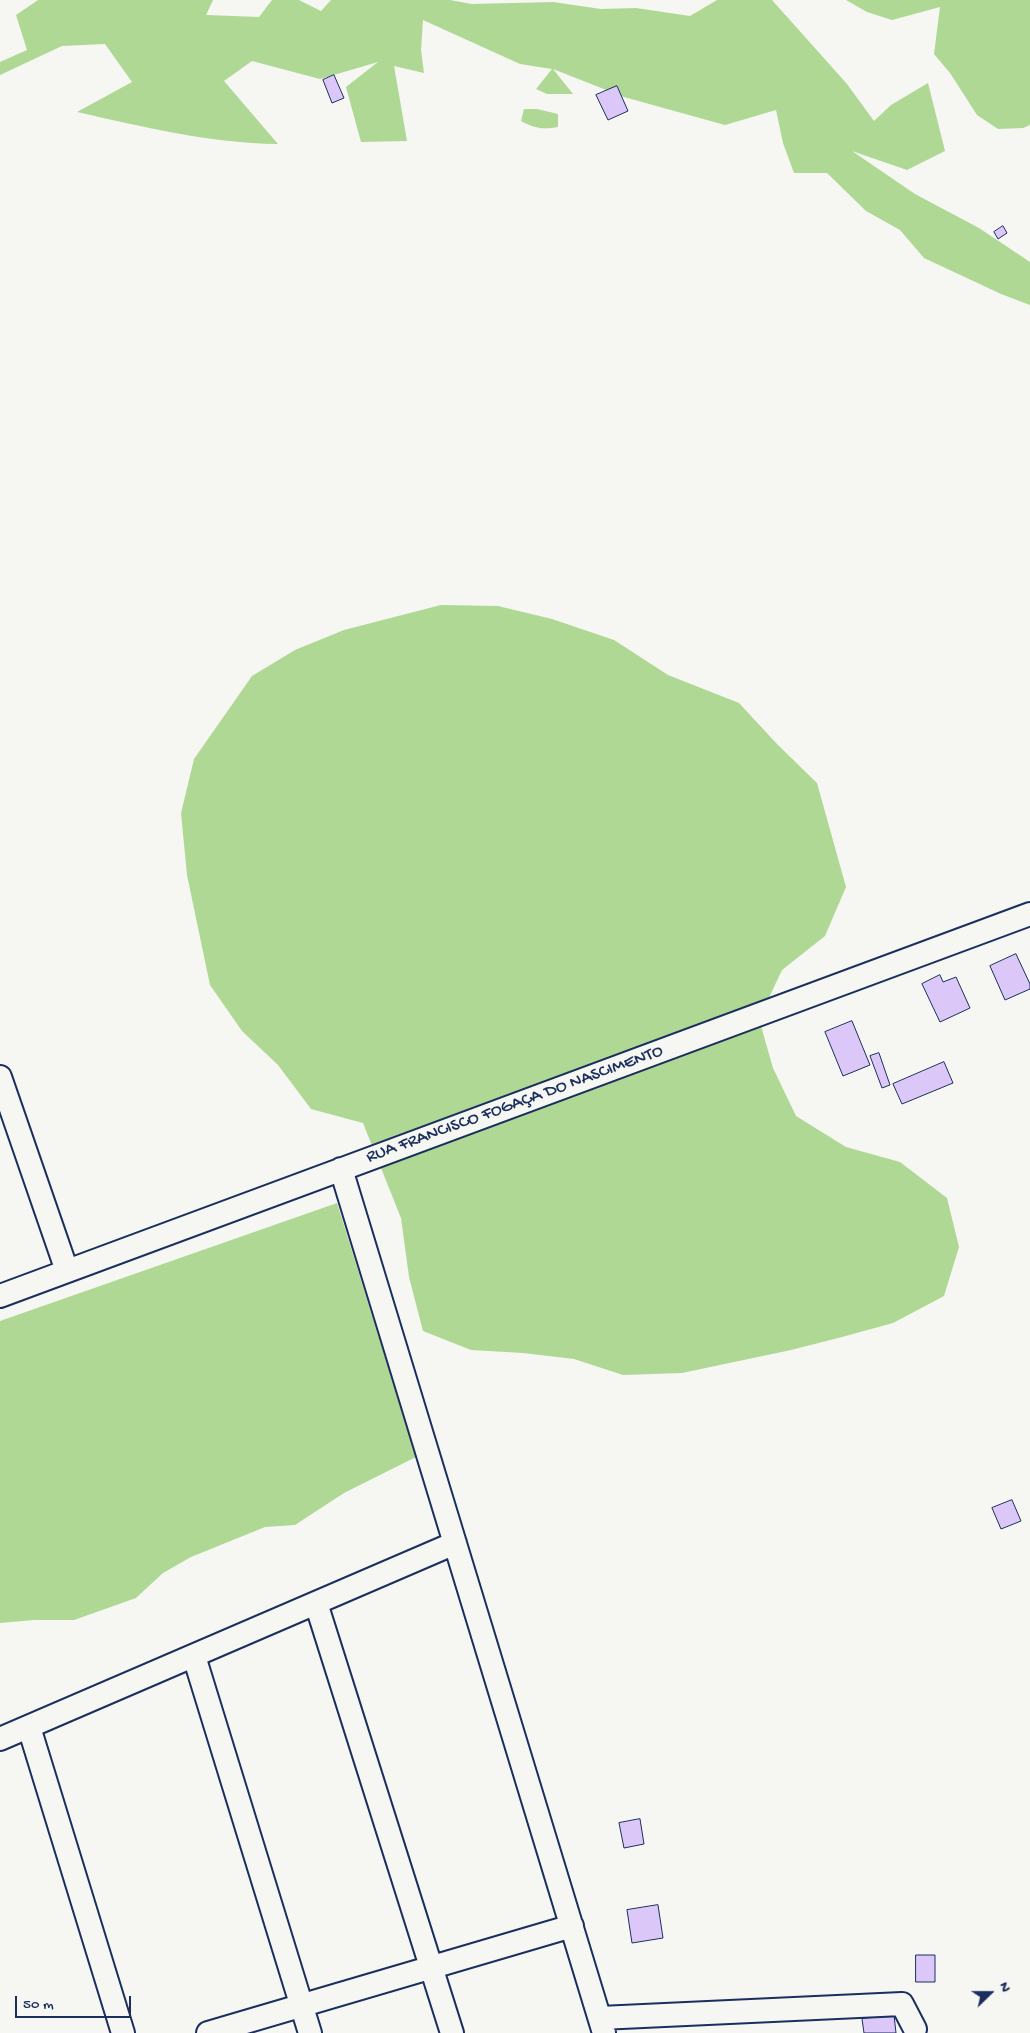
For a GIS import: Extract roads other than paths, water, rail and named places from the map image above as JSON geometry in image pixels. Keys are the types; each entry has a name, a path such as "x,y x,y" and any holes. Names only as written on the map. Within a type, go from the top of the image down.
{"street":[{"name":"RUA FRANCISCO FOGAÇA DO NASCIMENTO","path":"0,1296 1030,914"},
{"path":"0,1077 67,1271"},
{"path":"341,1169 602,2026 631,2018 902,2004 915,2029"},
{"path":"0,1739 455,1543"},
{"path":"316,1603 452,2033"},
{"path":"194,1656 310,2033"},
{"path":"29,1727 123,2033"},
{"path":"208,2033 572,1926"}]}
